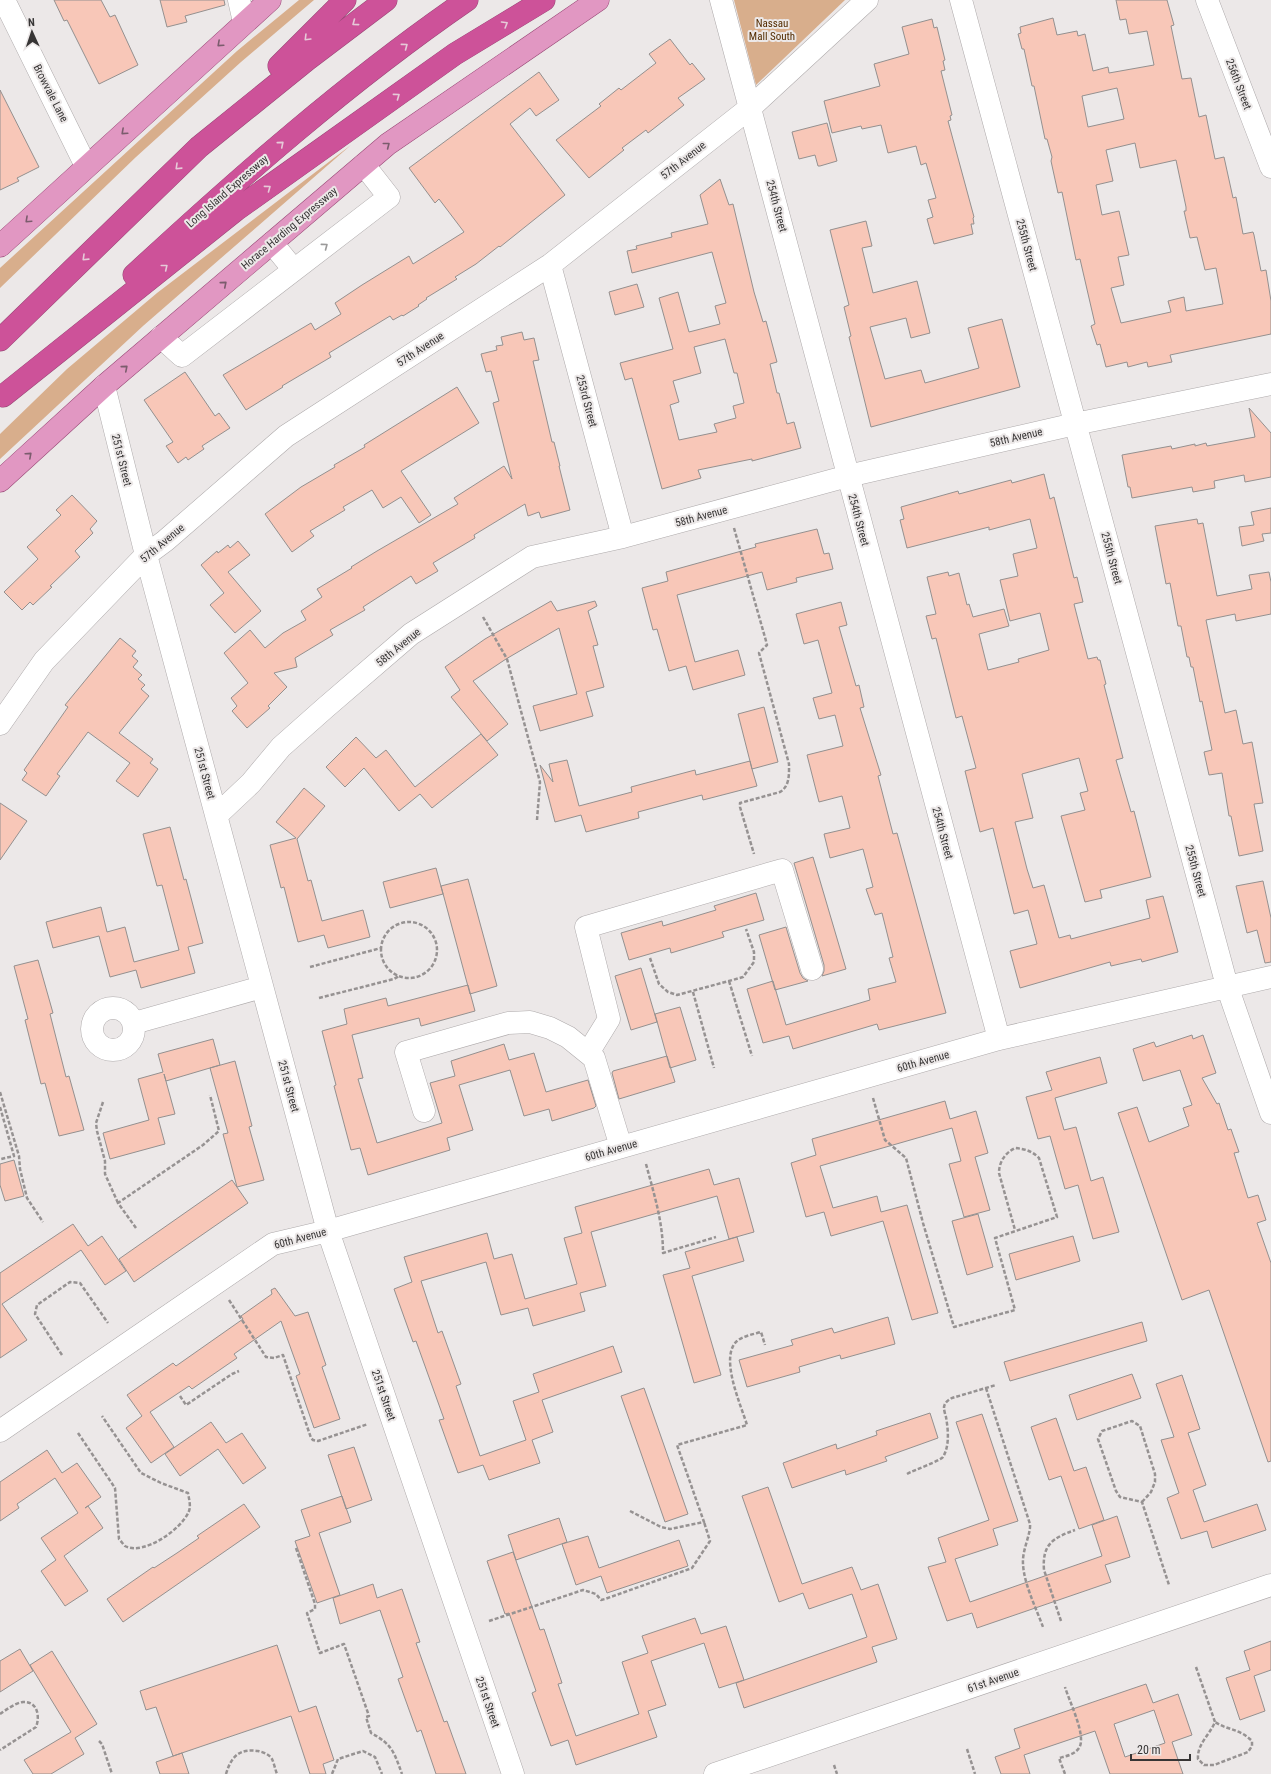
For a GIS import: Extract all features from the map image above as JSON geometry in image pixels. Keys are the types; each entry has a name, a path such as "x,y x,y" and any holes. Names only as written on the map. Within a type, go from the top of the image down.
{"highway":[{"path":"0,340 199,147 345,0"},
{"path":"199,147 308,59 386,0"},
{"name":"Long Island Expressway","path":"2,398 231,186 341,93 467,0"},
{"path":"2,398 236,210 455,54 544,0"}],"main road":[{"path":"0,246 244,22 270,0"},
{"name":"Horace Harding Expressway","path":"0,481 104,386 388,144 598,0"}],"street":[{"name":"Browvale Lane","path":"4,0 86,166"},
{"path":"239,0 244,22"},
{"name":"254th Street","path":"722,0 998,1039"},
{"name":"57th Avenue","path":"0,724 44,661 146,555 165,542 286,436 550,264 750,107 867,0"},
{"name":"255th Street","path":"961,0 1227,986 1271,1113"},
{"name":"256th Street","path":"1207,0 1271,167"},
{"path":"162,337 182,356 389,197 364,164"},
{"path":"272,243 294,270"},
{"name":"253rd Street","path":"550,264 623,537"},
{"name":"58th Avenue","path":"216,816 251,783 281,747 412,634 532,558 623,537 848,476 1075,424 1271,384"},
{"name":"251st Street","path":"104,386 146,555 328,1231 513,1774"},
{"path":"588,1053 609,1019 586,927 782,870 812,969"},
{"name":"60th Avenue","path":"0,1431 273,1244 328,1231 998,1039 1271,977"},
{"path":"134,1023 262,987"},
{"path":"424,1111 406,1052 508,1023 530,1022 550,1028 568,1037 594,1058 622,1147"},
{"name":"61st Avenue","path":"715,1774 1271,1585"}],"path":[{"path":"734,528 766,641 766,645 759,653 789,764 788,782 785,789 780,792 740,803 754,854"},
{"path":"483,617 507,659 540,782 537,820"},
{"path":"406,922 424,926 431,932 436,940 436,959 432,966 419,976 411,978 399,976 389,970 384,963 381,948 386,934 396,925 406,922"},
{"path":"650,958 659,984 668,992 677,995 693,992 743,977 754,962 754,952 746,929"},
{"path":"310,967 381,948"},
{"path":"319,998 394,979 399,976"},
{"path":"729,981 752,1056"},
{"path":"693,992 714,1068"},
{"path":"0,1092 19,1156 20,1169 28,1198 43,1222"},
{"path":"118,1203 203,1145 219,1130 210,1095"},
{"path":"873,1098 885,1140 906,1158 923,1223 954,1327 1015,1310 994,1238 1057,1217 1039,1158 1033,1152 1023,1148 1015,1148 1004,1157 999,1167 999,1173 1015,1230"},
{"path":"103,1102 96,1123 105,1161 105,1174 118,1203 136,1228"},
{"path":"0,1108 14,1156 1,1159"},
{"path":"646,1164 660,1214 663,1233 663,1253 716,1237"},
{"path":"62,1355 35,1314 37,1305 70,1282 80,1283 108,1323"},
{"path":"228,1300 266,1357 274,1358 283,1355 311,1438 313,1440 318,1441 368,1424"},
{"path":"489,1621 583,1590 596,1594 601,1600 605,1599 692,1568 710,1541 677,1445 747,1425 731,1372 729,1360 731,1349 736,1341 761,1332 765,1345"},
{"path":"180,1396 186,1405 232,1374 239,1371"},
{"path":"907,1474 916,1468 939,1460 943,1456 947,1446 948,1434 944,1407 947,1401 952,1398 996,1386"},
{"path":"986,1388 1030,1524 1024,1546 1023,1564 1025,1575 1043,1627"},
{"path":"78,1433 116,1488 119,1539 125,1546 136,1548 149,1546 166,1536 182,1522 189,1510 188,1493 161,1483 141,1473 102,1416"},
{"path":"1132,1421 1140,1426 1155,1474 1154,1486 1142,1502 1120,1497 1116,1491 1098,1439 1102,1431 1132,1421"},
{"path":"1142,1502 1169,1585"},
{"path":"630,1511 662,1527 670,1529 704,1522"},
{"path":"1061,1621 1044,1570 1043,1562 1045,1552 1050,1542 1057,1537 1075,1530"},
{"path":"296,1548 315,1604 315,1609 307,1613 320,1653 344,1644 369,1716 366,1717 371,1733 388,1743 394,1751 402,1774"},
{"path":"1196,1667 1215,1722 1222,1726 1244,1732 1252,1740 1252,1746 1248,1752 1214,1765 1204,1765 1198,1759 1198,1750 1215,1722"},
{"path":"1065,1687 1082,1736 1080,1747 1075,1752 1059,1758 1065,1774"},
{"path":"0,1714 23,1702 30,1703 38,1712 39,1717 36,1728 0,1750"},
{"path":"99,1741 102,1744 112,1774"},
{"path":"967,1749 976,1774"},
{"path":"226,1774 233,1758 240,1752 249,1750 263,1752 271,1758 277,1774"},
{"path":"332,1774 338,1759 363,1752 375,1757 382,1774"},
{"path":"834,1765 838,1774"}],"green space":[{"path":"299,0 314,0 241,62 136,157 0,288 0,268 237,51"},
{"name":"Nassau Mall South","path":"734,0 845,0 756,85"},
{"path":"351,145 143,326 0,459 0,434 67,369 157,293"}],"building":[{"path":"54,0 101,0 110,17 115,15 138,65 99,84 67,20 64,21"},
{"path":"160,0 224,0 225,5 185,16 187,22 167,27"},
{"path":"1116,0 1167,0 1174,25 1171,26 1182,79 1191,78 1199,117 1206,115 1215,159 1224,157 1233,198 1236,197 1243,234 1253,232 1261,271 1266,270 1271,301 1271,334 1170,355 1172,362 1148,367 1147,362 1128,367 1127,362 1106,367 1100,344 1097,345 1091,326 1095,324 1080,259 1076,260 1062,192 1058,193 1051,161 1052,157 1047,139 1045,139 1034,86 1032,86 1024,49 1022,49 1018,34 1021,33 1020,27 1053,18 1057,35 1077,31 1078,36 1085,34 1093,71 1108,67 1109,73 1154,65 1147,31 1129,34 1126,19 1120,20","holes":["1117,88 1124,119 1088,127 1082,96","1135,143 1140,168 1176,160 1186,207 1186,211 1184,211 1190,238 1197,237 1205,270 1216,268 1223,304 1186,311 1184,297 1168,301 1171,312 1121,323 1111,288 1124,285 1118,257 1129,255 1119,211 1102,215 1096,185 1113,181 1106,150"]},
{"path":"932,19 934,28 937,27 945,60 943,61 945,70 941,71 952,115 950,116 951,120 948,121 974,217 974,224 971,224 973,234 934,244 927,219 933,217 928,200 936,198 926,163 921,165 916,146 888,153 881,125 862,129 861,126 832,133 824,101 880,86 874,64 909,54 902,27"},
{"path":"670,39 690,65 692,63 705,79 678,98 684,105 648,133 646,130 622,148 624,150 589,178 556,140 601,106 599,104 619,88 621,90 656,63 649,54"},
{"path":"539,72 559,100 536,116 530,108 510,124 565,195 500,247 499,246 476,264 455,277 457,279 426,298 427,299 418,305 419,306 403,316 402,315 393,320 390,316 329,353 331,357 282,386 283,387 246,410 223,375 311,323 315,330 341,314 335,303 362,285 409,256 413,264 464,232 439,199 435,203 409,168"},
{"path":"0,90 39,167 17,178 19,181 0,190"},
{"path":"827,123 837,161 818,166 815,155 799,159 792,132"},
{"path":"720,179 729,205 733,204 754,292 763,322 766,321 777,362 770,364 777,393 779,393 787,424 794,422 801,448 752,461 752,459 698,470 701,478 662,489 632,378 625,380 620,363 673,349 659,298 678,292 689,332 720,324 715,306 726,303 712,252 632,273 627,251 637,249 636,246 672,237 671,233 708,224 700,195","holes":["725,339 734,373 737,373 744,403 733,406 736,418 714,424 717,432 679,440 670,405 679,402 673,381 701,373 694,347"]},
{"path":"866,221 872,246 862,248 873,293 917,281 930,333 911,338 906,318 870,327 885,379 921,370 925,383 979,368 968,328 1002,319 1020,387 871,427 849,337 851,336 844,307 849,305 830,230"},
{"path":"637,284 644,307 615,315 609,292"},
{"path":"522,332 524,340 534,338 539,360 533,361 570,510 541,518 539,512 528,516 525,504 474,535 475,538 433,563 438,571 416,584 411,576 363,607 365,610 330,630 333,635 295,658 297,667 274,673 287,687 268,706 270,708 247,728 232,711 237,706 231,698 248,683 224,653 250,630 265,648 283,633 306,620 301,611 322,597 317,589 377,551 458,504 454,498 504,466 512,479 493,403 499,401 491,371 486,372 481,354 497,350 496,346 503,345 501,337"},
{"path":"185,372 215,416 219,413 230,428 202,446 204,449 188,460 186,457 178,463 166,446 173,442 144,400"},
{"path":"457,387 479,423 401,471 431,515 419,523 401,497 383,508 372,490 343,507 345,510 310,531 314,536 292,552 265,514 301,487 365,447 364,445"},
{"path":"1249,408 1271,433 1271,477 1245,482 1244,475 1214,481 1215,488 1193,492 1192,487 1132,498 1130,487 1128,487 1122,455 1171,446 1172,449 1206,443 1207,446 1255,437"},
{"path":"1044,474 1050,499 1054,497 1074,578 1077,577 1083,602 1074,604 1088,659 1097,657 1098,660 1100,660 1106,684 1104,685 1123,758 1116,760 1131,812 1134,811 1151,877 1100,890 1102,898 1085,902 1061,816 1085,810 1080,793 1088,791 1079,758 1022,774 1033,818 1015,822 1027,869 1033,888 1044,885 1059,938 1070,935 1071,939 1150,918 1146,900 1163,896 1178,952 1142,962 1141,959 1111,966 1110,962 1020,988 1010,951 1037,944 1028,910 1014,914 993,828 980,832 965,771 976,768 962,716 956,718 936,638 932,639 926,616 936,614 927,577 948,572 949,576 959,573 967,605 969,604 973,617 1004,609 1009,626 979,634 988,670 1019,662 1018,659 1049,650 1040,613 1010,621 1000,580 1018,576 1013,554 1037,548 1030,519 989,530 989,527 907,548 900,520 904,519 901,507 958,491 959,494 1011,480 1012,483"},
{"path":"72,495 97,521 90,529 93,533 75,551 80,557 33,605 30,602 22,610 4,592 38,559 27,547 61,515 56,510"},
{"path":"1271,508 1271,533 1262,534 1264,541 1242,546 1239,527 1254,525 1251,512"},
{"path":"1197,519 1198,524 1203,523 1217,596 1252,589 1249,575 1269,572 1271,582 1271,614 1236,621 1235,614 1206,620 1225,713 1236,710 1243,744 1252,742 1263,803 1254,804 1263,851 1239,856 1231,816 1229,816 1222,773 1209,775 1204,752 1212,750 1202,701 1200,702 1193,667 1191,667 1189,657 1187,657 1181,626 1178,626 1170,583 1166,584 1155,526"},
{"path":"817,529 824,554 829,553 833,569 796,578 797,582 767,590 762,572 677,595 695,662 738,650 745,675 693,690 686,666 669,671 657,629 653,630 642,588 668,581 666,572 756,547 755,544"},
{"path":"238,541 250,555 228,572 261,611 235,633 210,605 224,593 201,565 217,551 218,553 228,545 230,548"},
{"path":"551,601 557,611 595,601 597,606 588,611 598,645 593,646 604,687 586,692 593,716 540,731 533,706 577,694 559,628 506,659 473,681 508,724 487,741 451,697 460,690 445,667 485,639"},
{"path":"841,602 847,625 839,627 856,686 859,685 864,707 860,708 881,775 878,776 893,834 897,833 946,1013 879,1030 877,1024 793,1049 789,1036 763,1043 747,989 773,981 786,1025 870,1000 868,989 896,982 889,958 893,957 882,913 875,915 866,889 873,887 863,849 830,858 824,834 850,828 842,796 819,802 807,755 843,746 835,715 819,719 813,698 832,693 818,640 804,644 796,614"},
{"path":"120,638 136,651 132,656 138,661 133,667 142,675 138,679 145,685 141,689 149,696 119,733 153,759 150,763 158,769 138,797 116,781 130,763 88,732 57,774 60,776 46,796 22,780 27,773 24,770 68,707 65,705"},
{"path":"764,707 778,762 752,769 757,786 703,800 702,795 638,812 639,818 586,832 581,815 555,822 540,765 553,782 549,764 567,760 579,806 632,792 631,787 695,770 696,775 750,761 738,714"},
{"path":"481,734 498,755 432,808 420,794 399,811 364,768 345,787 326,767 356,737 376,758 386,750 415,787"},
{"path":"304,788 325,806 297,839 308,881 311,880 322,921 363,910 370,937 328,948 324,935 298,942 284,887 281,888 270,845 296,838 276,822"},
{"path":"0,803 27,821 0,860"},
{"path":"170,827 203,943 188,947 195,973 141,988 136,970 110,977 99,936 53,948 46,922 101,907 107,932 125,927 134,962 179,950 162,885 157,886 143,834"},
{"path":"813,857 846,969 822,976 824,965 794,863"},
{"path":"436,868 443,894 390,908 383,882"},
{"path":"468,879 497,986 470,994 441,886"},
{"path":"1263,881 1271,918 1271,962 1265,963 1257,930 1247,933 1236,886"},
{"path":"756,893 764,920 722,932 724,937 671,953 670,948 629,960 621,933 662,921 663,926 716,910 714,906"},
{"path":"786,927 800,973 803,978 808,981 775,990 759,935"},
{"path":"38,960 53,1013 50,1014 66,1077 69,1076 84,1130 59,1136 45,1083 41,1084 25,1020 28,1019 14,966"},
{"path":"641,968 657,1022 631,1030 615,976"},
{"path":"468,985 475,1011 421,1026 419,1018 352,1035 363,1078 358,1079 377,1143 442,1123 430,1083 455,1076 451,1061 504,1044 509,1060 534,1053 546,1092 588,1080 596,1106 594,1108 552,1121 549,1109 524,1116 510,1070 459,1085 473,1130 447,1138 450,1150 368,1175 360,1148 351,1150 334,1086 336,1085 322,1031 347,1024 344,1009 386,998 388,1006"},
{"path":"680,1007 696,1060 670,1068 655,1014"},
{"path":"1192,1035 1193,1039 1203,1035 1216,1073 1202,1078 1217,1104 1219,1103 1228,1130 1231,1129 1239,1152 1234,1153 1248,1198 1258,1195 1266,1220 1257,1223 1271,1263 1271,1461 1268,1462 1209,1290 1182,1300 1118,1113 1137,1107 1149,1142 1189,1126 1183,1108 1192,1105 1180,1070 1143,1081 1133,1049 1154,1042 1156,1047"},
{"path":"213,1039 220,1065 166,1081 164,1074 175,1114 158,1118 165,1144 110,1159 103,1133 149,1120 138,1079 163,1072 158,1054"},
{"path":"667,1056 675,1082 619,1099 612,1073 613,1071"},
{"path":"1100,1057 1107,1083 1055,1098 1064,1130 1076,1127 1091,1181 1103,1177 1119,1232 1093,1239 1078,1185 1065,1189 1050,1136 1038,1139 1026,1097 1052,1090 1046,1072"},
{"path":"235,1061 252,1126 249,1127 264,1180 237,1187 223,1134 228,1133 210,1068"},
{"path":"945,1101 950,1119 976,1111 988,1153 975,1157 990,1210 964,1217 949,1164 961,1161 952,1128 820,1166 833,1208 877,1196 881,1212 907,1205 938,1313 912,1320 883,1221 831,1236 824,1212 806,1217 791,1163 816,1155 812,1139"},
{"path":"14,1160 24,1196 5,1201 0,1185 0,1164"},
{"path":"709,1169 714,1185 739,1178 754,1232 729,1239 717,1196 591,1232 606,1286 580,1293 585,1311 533,1326 528,1308 501,1315 486,1262 421,1281 438,1333 442,1331 461,1384 456,1386 480,1456 526,1440 513,1401 539,1392 533,1374 613,1346 622,1372 542,1400 553,1432 532,1440 540,1463 489,1480 483,1465 458,1473 439,1420 444,1419 416,1341 413,1342 394,1289 412,1282 404,1257 487,1233 494,1259 512,1254 525,1299 577,1284 564,1238 582,1233 575,1207"},
{"path":"232,1180 248,1203 134,1282 119,1259"},
{"path":"978,1214 993,1267 967,1275 952,1221"},
{"path":"73,1224 88,1246 102,1236 126,1271 105,1285 81,1250 2,1304 27,1340 0,1358 0,1273"},
{"path":"1073,1236 1080,1261 1016,1280 1009,1254"},
{"path":"737,1237 744,1261 692,1276 721,1375 694,1383 663,1275 690,1268 685,1252"},
{"path":"275,1288 295,1316 308,1312 326,1365 322,1367 340,1419 314,1428 296,1376 300,1374 281,1321 234,1354 237,1358 192,1389 189,1386 150,1412 174,1447 151,1463 126,1428 142,1416 127,1395 173,1363 176,1366 243,1319 241,1316 272,1294 271,1290"},
{"path":"888,1317 895,1344 841,1359 840,1355 799,1367 800,1372 747,1387 739,1360 793,1345 791,1340 832,1328 834,1333"},
{"path":"1142,1322 1147,1341 1010,1381 1004,1362"},
{"path":"1132,1374 1141,1398 1077,1420 1069,1395"},
{"path":"1182,1375 1200,1429 1188,1433 1206,1485 1193,1490 1204,1522 1257,1504 1266,1530 1212,1548 1207,1531 1181,1539 1167,1498 1179,1493 1161,1440 1174,1437 1156,1384"},
{"path":"644,1388 688,1514 665,1522 621,1396"},
{"path":"930,1413 938,1438 885,1457 887,1461 846,1475 845,1470 792,1488 783,1463 836,1444 837,1449 877,1435 876,1431"},
{"path":"982,1414 1018,1521 993,1529 998,1545 955,1559 970,1602 1102,1556 1092,1525 1117,1516 1130,1557 1105,1565 1111,1582 977,1628 972,1613 947,1621 928,1567 946,1562 938,1538 989,1520 956,1422"},
{"path":"1056,1418 1074,1471 1086,1467 1104,1520 1079,1529 1061,1476 1049,1480 1031,1427"},
{"path":"211,1422 226,1443 242,1433 266,1468 243,1484 218,1449 180,1476 165,1454"},
{"path":"354,1447 372,1500 346,1509 328,1455"},
{"path":"47,1450 62,1473 77,1463 101,1497 85,1508 88,1506 103,1528 64,1556 88,1591 65,1606 41,1571 56,1560 41,1538 78,1513 55,1478 17,1504 19,1508 0,1521 0,1482"},
{"path":"768,1487 802,1584 852,1567 861,1590 878,1584 897,1639 872,1647 877,1662 744,1708 736,1683 867,1637 852,1594 809,1609 803,1593 779,1602 742,1496"},
{"path":"342,1496 351,1522 319,1533 340,1595 317,1603 295,1541 310,1536 301,1510"},
{"path":"244,1504 260,1527 123,1622 107,1599 153,1567 154,1568 199,1538 197,1536"},
{"path":"559,1518 567,1542 516,1560 508,1535"},
{"path":"588,1536 599,1568 679,1540 688,1566 607,1593 601,1576 576,1585 562,1544"},
{"path":"513,1552 540,1630 544,1629 562,1683 558,1684 576,1736 639,1714 622,1662 648,1653 642,1636 695,1618 701,1634 726,1626 744,1680 719,1688 704,1643 651,1661 666,1705 648,1711 657,1737 576,1765 568,1740 551,1746 532,1693 536,1691 509,1613 505,1614 487,1561"},
{"path":"373,1584 377,1598 402,1589 420,1642 416,1643 444,1722 447,1721 466,1774 436,1774 421,1730 417,1732 398,1679 403,1677 380,1610 340,1624 333,1598"},
{"path":"1271,1641 1271,1670 1254,1676 1265,1711 1240,1720 1226,1678 1250,1670 1244,1651"},
{"path":"277,1645 299,1712 316,1706 334,1760 323,1764 326,1774 310,1774 291,1716 173,1756 156,1707 146,1710 140,1691"},
{"path":"20,1649 33,1671 0,1692 0,1661"},
{"path":"52,1651 97,1724 75,1738 84,1754 51,1774 33,1774 24,1760 71,1732 30,1665"},
{"path":"1146,1684 1153,1703 1178,1694 1192,1735 1172,1742 1183,1774 1110,1774 1095,1731 1024,1755 1030,1774 1001,1774 995,1757 1020,1748 1014,1729","holes":["1154,1710 1165,1743 1125,1757 1114,1724"]},
{"path":"182,1753 189,1774 160,1774 156,1762"}]}
